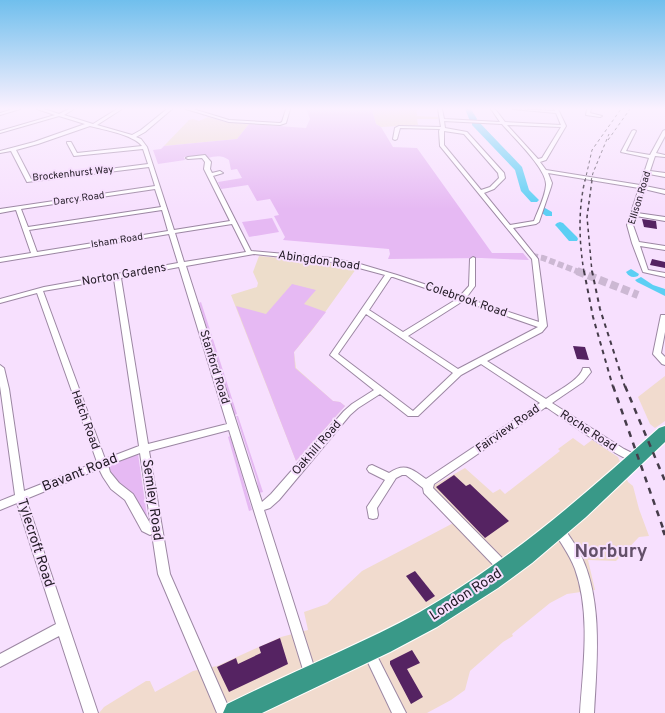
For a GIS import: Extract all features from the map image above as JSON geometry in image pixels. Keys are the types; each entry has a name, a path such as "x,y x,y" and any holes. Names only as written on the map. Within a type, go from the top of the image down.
{"highway":[{"name":"London Road","path":"236,713 311,676 369,652 428,619 506,569 558,529 665,432"}],"street":[{"path":"0,152 38,142"},
{"path":"141,142 145,147"},
{"path":"389,275 334,355 407,412 415,414 458,374 539,330 542,326 536,263 532,256 442,145 442,142"},
{"path":"474,142 502,173 502,178 496,186 480,192"},
{"path":"508,227 536,222 549,184 546,172 521,142"},
{"path":"537,161 544,159 554,142"},
{"path":"628,142 623,152 665,156"},
{"name":"Ellison Road","path":"659,142 653,156 630,227 646,271 665,275"},
{"path":"69,143 76,155 145,147"},
{"name":"Stanford Road","path":"145,147 311,676"},
{"name":"Brockenhurst Way","path":"13,149 29,181 151,165"},
{"path":"188,158 203,156 208,162 206,168 249,252"},
{"path":"546,172 665,192"},
{"path":"648,172 665,175"},
{"path":"210,175 220,173"},
{"name":"Darcy Road","path":"0,211 158,187"},
{"path":"18,208 35,254"},
{"path":"26,229 164,208"},
{"path":"634,214 665,219"},
{"name":"Isham Road","path":"0,260 234,222"},
{"path":"635,244 665,248"},
{"name":"Norton Gardens","path":"0,301 39,290 249,252"},
{"name":"Abingdon Road","path":"249,252 331,260 389,275"},
{"path":"402,336 462,299 472,286 473,259"},
{"name":"Colebrook Road","path":"389,275 542,326"},
{"name":"Semley Road","path":"118,276 156,529 166,578 224,713"},
{"name":"Hatch Road","path":"39,290 101,464 110,480 129,497 144,526 150,530 156,529"},
{"path":"364,310 458,374"},
{"path":"664,317 657,354 665,362"},
{"name":"Roche Road","path":"482,361 628,456 636,459"},
{"name":"Tylecroft Road","path":"0,368 20,497 91,713"},
{"name":"Fairview Road","path":"427,486 430,481 580,380 587,372 586,370"},
{"name":"Oakhill Road","path":"258,508 266,505 275,497 354,406 379,391"},
{"name":"Bavant Road","path":"0,506 101,464 145,448 232,426"},
{"path":"372,469 390,478"},
{"path":"373,515 372,507 390,478 401,471 408,472 427,486 428,490 506,569"},
{"path":"558,529 569,542 578,560 587,596 590,644 587,713"},
{"path":"0,661 63,627"},
{"path":"369,652 399,713"}],"shaded area":[{"path":"168,142 203,142 164,146"},
{"path":"203,142 390,142 393,147 417,148 492,253 523,253 529,260 481,258 388,259 390,254 389,249 283,240 285,237 274,216 279,215 270,199 257,201 248,185 221,189 218,182 242,178 237,169 231,170 229,160 220,156 206,158 204,155 184,157 185,160 158,164 153,150 161,149 164,146"},
{"path":"272,218 279,232 249,237 242,222"},
{"path":"259,256 331,263 356,269 313,329 294,352 296,368 333,401 340,402 345,406 296,461 231,295 257,287 258,283 253,272"},
{"path":"292,284 316,290 304,304 326,312 294,352 295,368 333,401 340,402 345,406 296,461 236,306 266,314"},
{"path":"201,302 237,414 235,415 199,303"},
{"path":"665,376 665,421 655,428 650,424 638,397"},
{"path":"236,416 238,416 263,492 259,493 257,480"},
{"path":"230,436 252,510 249,511 228,437"},
{"path":"573,438 584,446 592,440 618,457 628,482 633,486 639,509 649,536 639,537 616,561 588,560 595,590 567,594 550,603 470,671 465,690 451,700 427,713 99,713 104,707 146,681 150,681 155,692 193,671 217,666 281,637 308,630 304,612 327,604 362,571 461,519 431,487 465,468 493,493 500,489 505,494 560,451 558,449"},
{"path":"138,454 147,516 145,516 137,502 116,479 108,466"}],"building":[{"path":"642,219 656,221 657,229 644,227"},
{"path":"652,259 665,262 665,268 650,265"},
{"path":"573,346 585,347 589,360 577,359"},
{"path":"454,475 466,486 470,484 509,521 485,538 436,487"},
{"path":"415,571 435,596 426,602 406,576"},
{"path":"280,638 288,664 229,692 217,667 236,658 238,664 261,653 259,647"},
{"path":"412,650 420,663 407,669 423,697 411,704 390,664 390,661"}],"waterway":[{"path":"493,142 519,169 525,191 534,200"},
{"path":"545,211 549,214"},
{"path":"560,225 573,239"},
{"path":"641,280 648,285"},
{"path":"654,288 665,293"}],"tunnel":[{"path":"532,256 543,258 579,272"},
{"path":"577,271 638,295"}],"railway":[{"path":"585,181 592,150 597,142"},
{"path":"591,181 606,142"},
{"path":"584,272 581,249 580,214 585,180"},
{"path":"592,180 587,217 592,272"},
{"path":"584,271 593,317 613,387"},
{"path":"592,271 600,309 625,387"},
{"path":"613,386 664,531"},
{"path":"625,386 665,481"},
{"path":"663,530 665,535"}],"district":[{"name":"Norbury","path":"611,552"}]}
